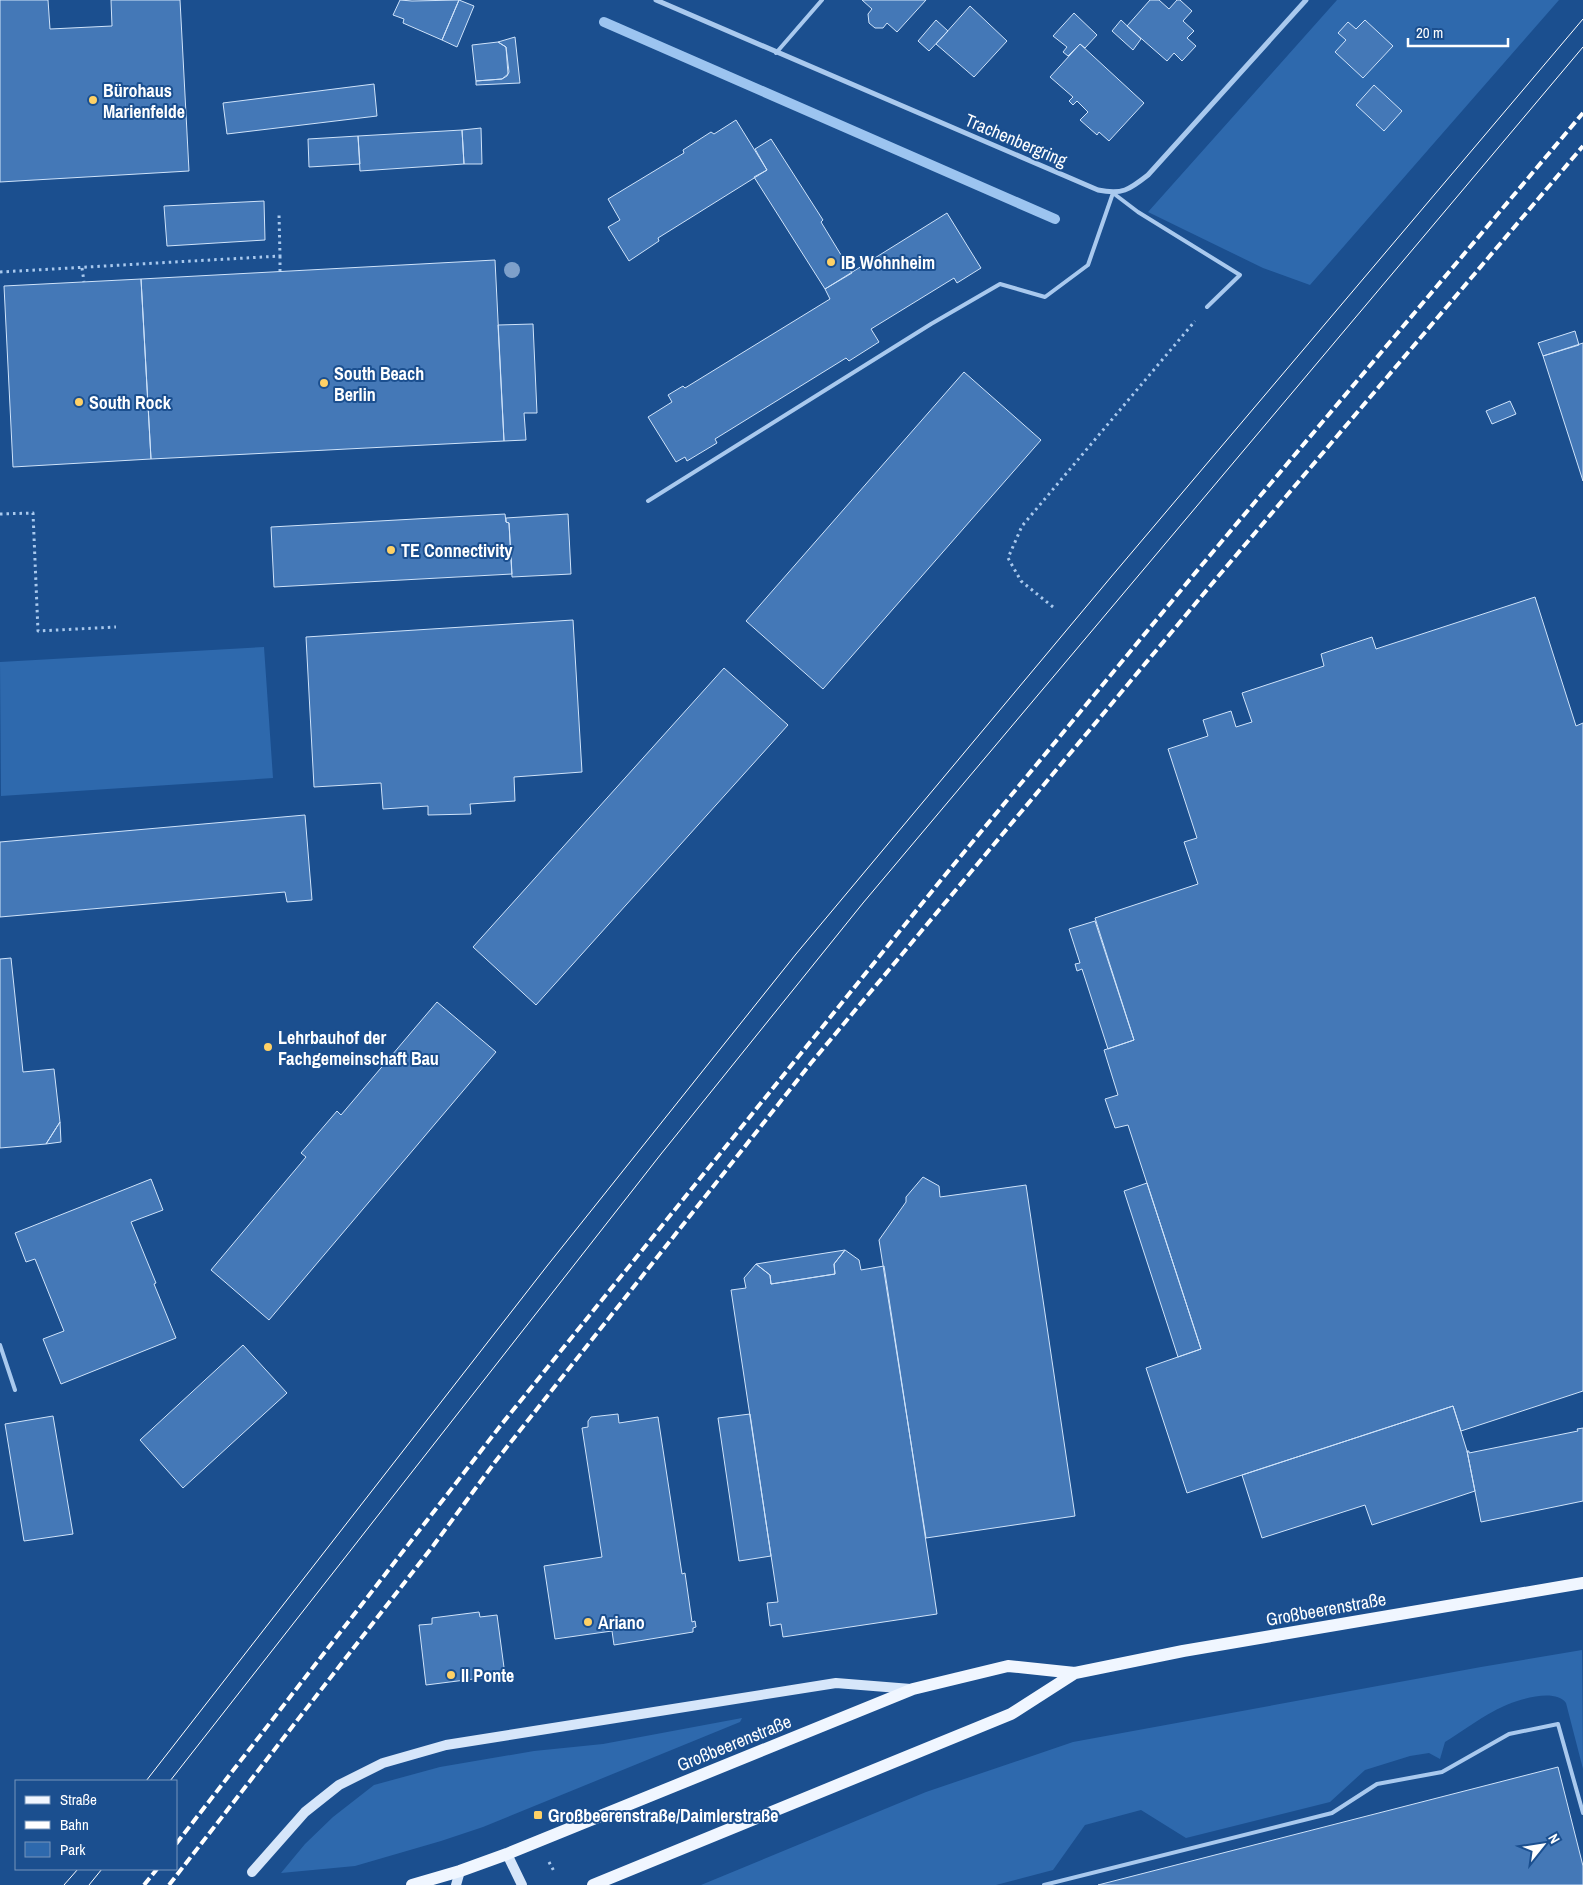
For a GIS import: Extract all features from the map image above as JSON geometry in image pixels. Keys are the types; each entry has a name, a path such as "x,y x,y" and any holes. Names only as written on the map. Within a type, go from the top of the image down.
{"main road":[{"name":"Großbeerenstraße","path":"412,1885 460,1871 507,1854 913,1689 1008,1666 1075,1673 1192,1650 1583,1584"},
{"name":"Großbeerenstraße","path":"592,1885 1011,1714 1075,1673"}],"street":[{"name":"Trachenbergring","path":"656,0 1098,190 1114,193"},
{"path":"1114,193 1134,186 1148,175 1306,0"},
{"path":"252,1872 305,1812 339,1785 383,1762 446,1746 836,1683 913,1689"},
{"path":"507,1854 522,1885"},
{"path":"456,1885 460,1871"}],"lane":[{"path":"776,53 822,0"},
{"path":"648,501 1000,284 1045,297 1088,265 1114,193 1138,212 1240,275 1207,307"},
{"path":"0,1345 15,1390"},
{"path":"1044,1885 1332,1813 1377,1784 1442,1772 1509,1734 1558,1724 1583,1813"}],"path":[{"path":"279,214 280,271"},
{"path":"0,272 280,256"},
{"path":"82,268 84,282"},
{"path":"1053,607 1021,581 1008,558 1022,526 1207,307"},
{"path":"0,514 33,512 38,631 116,628"},
{"path":"549,1862 555,1873"}],"green space":[{"path":"1337,0 1559,0 1310,285 1263,268 1148,212"},
{"path":"264,647 273,778 1,796 0,662"},
{"path":"1582,1650 1583,1769 1566,1703 1560,1698 1552,1696 1531,1697 1501,1707 1445,1742 1440,1759 1429,1753 1410,1756 1365,1770 1330,1802 1186,1838 1141,1810 1085,1825 1053,1870 996,1885 701,1885 926,1792 1073,1742"},
{"path":"742,1718 740,1722 483,1827 355,1866 281,1873 305,1844 333,1817 374,1785 440,1767 534,1751 603,1744"}],"building":[{"name":"Bürohaus Marienfelde","path":"0,0 48,0 50,29 112,26 111,0 180,0 189,171 0,182"},
{"path":"400,0 459,0 442,40 403,23 404,19 393,15"},
{"path":"459,0 474,6 457,47 442,40"},
{"path":"862,0 926,0 897,32 887,23 883,28 875,28 869,23 868,14 872,9"},
{"path":"1150,0 1159,0 1169,9 1177,0 1180,0 1192,11 1183,21 1194,31 1187,38 1196,46 1182,61 1174,53 1167,61 1127,26"},
{"path":"970,6 1007,41 974,77 936,44"},
{"path":"1074,13 1097,35 1085,48 1080,44 1068,56 1063,52 1067,47 1053,36"},
{"path":"936,20 948,31 929,51 918,41"},
{"path":"1121,20 1141,39 1133,50 1112,31"},
{"path":"1365,20 1393,46 1363,78 1335,52 1346,40 1338,33 1348,22 1356,29"},
{"path":"515,37 520,83 476,85 476,81 502,79 507,76 509,72 506,47 498,42"},
{"path":"498,42 506,47 508,74 502,79 476,81 472,45"},
{"path":"1080,44 1144,103 1109,141 1099,132 1097,135 1080,120 1088,112 1077,101 1073,105 1069,101 1073,97 1050,77"},
{"path":"374,84 377,116 227,134 223,103"},
{"path":"1374,85 1402,111 1384,131 1356,105"},
{"path":"736,120 767,170 658,238 659,241 629,261 608,227 620,220 608,199 684,153 683,150 711,132 714,134"},
{"path":"481,128 482,164 464,164 462,130"},
{"path":"462,130 464,164 360,171 358,136"},
{"path":"358,136 360,164 309,167 308,139"},
{"path":"771,139 823,220 821,222 852,273 825,289 754,177 767,170 755,149"},
{"path":"264,201 265,240 167,246 164,206"},
{"name":"IB Wohnheim","path":"947,213 981,268 957,283 954,278 871,329 879,342 849,361 846,358 715,439 717,443 687,461 685,457 676,462 648,417 672,402 668,395 683,386 685,388 830,299 825,289"},
{"name":"South Beach Berlin","path":"495,260 504,441 151,459 141,279"},
{"name":"South Rock","path":"141,279 151,459 13,467 4,286"},
{"path":"533,324 537,413 524,413 526,440 504,441 498,325"},
{"path":"1575,331 1579,345 1543,356 1538,343"},
{"path":"1583,343 1583,481 1543,356"},
{"path":"964,372 1041,440 823,689 746,621"},
{"path":"1510,401 1516,414 1492,424 1486,411"},
{"name":"TE Connectivity","path":"505,514 506,522 509,523 512,574 274,587 271,527"},
{"path":"568,514 571,574 512,577 509,523 506,522 506,518"},
{"path":"1535,597 1576,726 1583,723 1583,1391 1461,1431 1453,1406 1187,1493 1146,1368 1201,1349 1128,1125 1115,1128 1105,1099 1118,1095 1104,1050 1134,1040 1095,918 1198,884 1184,842 1197,838 1168,749 1208,736 1203,720 1231,711 1236,727 1252,722 1242,693 1324,666 1321,654 1372,637 1376,649"},
{"path":"573,620 582,772 514,777 515,801 470,804 471,814 428,815 428,806 383,809 381,783 314,787 306,637"},
{"path":"724,668 788,725 536,1005 473,947"},
{"path":"305,815 312,900 287,902 285,892 0,917 0,842"},
{"path":"1095,921 1134,1040 1108,1049 1082,969 1077,971 1075,964 1080,963 1069,929"},
{"path":"11,958 23,1072 54,1069 60,1122 46,1144 0,1148 0,959"},
{"path":"437,1002 496,1052 269,1320 211,1270 306,1157 301,1153 337,1111 341,1115"},
{"path":"60,1122 61,1142 46,1144"},
{"path":"923,1177 939,1186 940,1197 1026,1185 1075,1516 926,1538 879,1240 906,1202 906,1197"},
{"path":"151,1179 163,1210 131,1222 176,1338 61,1384 43,1339 64,1331 35,1259 26,1262 15,1233"},
{"path":"1147,1183 1201,1349 1178,1357 1124,1191"},
{"path":"845,1250 859,1260 861,1270 884,1266 937,1614 783,1637 781,1624 770,1626 767,1603 778,1602 731,1290 746,1288 744,1278 756,1264 770,1275 771,1284 835,1274 834,1264"},
{"path":"845,1250 834,1264 835,1274 771,1284 770,1275 756,1264"},
{"path":"243,1345 287,1393 183,1488 140,1440"},
{"path":"1453,1406 1467,1451 1475,1491 1372,1525 1365,1505 1262,1538 1242,1475"},
{"path":"618,1414 619,1423 658,1417 682,1574 685,1573 692,1622 695,1621 696,1627 693,1628 693,1632 614,1645 612,1631 555,1639 544,1566 602,1557 582,1428 588,1427 588,1421 591,1417"},
{"path":"750,1414 771,1556 739,1561 718,1418"},
{"path":"53,1416 73,1534 24,1541 5,1424"},
{"path":"1583,1428 1583,1501 1481,1522 1467,1451 1469,1453 1578,1431 1577,1429"},
{"path":"479,1612 480,1617 497,1615 505,1675 426,1685 419,1625 432,1624 432,1618"},
{"path":"1558,1767 1583,1866 1583,1885 1098,1885"}],"waterway":[{"path":"604,22 1055,219"}],"tram line":[{"path":"147,1780 547,1266 796,954 1111,577 1583,19"},
{"path":"171,1780 661,1154 863,903 1583,47"},
{"path":"64,1885 77,1870"},
{"path":"89,1885 101,1870"}],"railway":[{"path":"178,1841 501,1425 941,880 1201,566 1583,113"},
{"path":"169,1885 433,1546 495,1462 811,1063 1216,579 1583,146"},
{"path":"144,1885 156,1870"}],"place":[{"name":"Bürohaus Marienfelde","path":"93,100"},
{"name":"IB Wohnheim","path":"831,262"},
{"name":"South Beach Berlin","path":"324,383"},
{"name":"South Rock","path":"79,402"},
{"name":"TE Connectivity","path":"391,550"},
{"name":"Lehrbauhof der Fachgemeinschaft Bau","path":"268,1047"},
{"name":"Ariano","path":"588,1622"},
{"name":"Il Ponte","path":"451,1675"},
{"name":"Großbeerenstraße/Daimlerstraße","path":"538,1815"}]}
